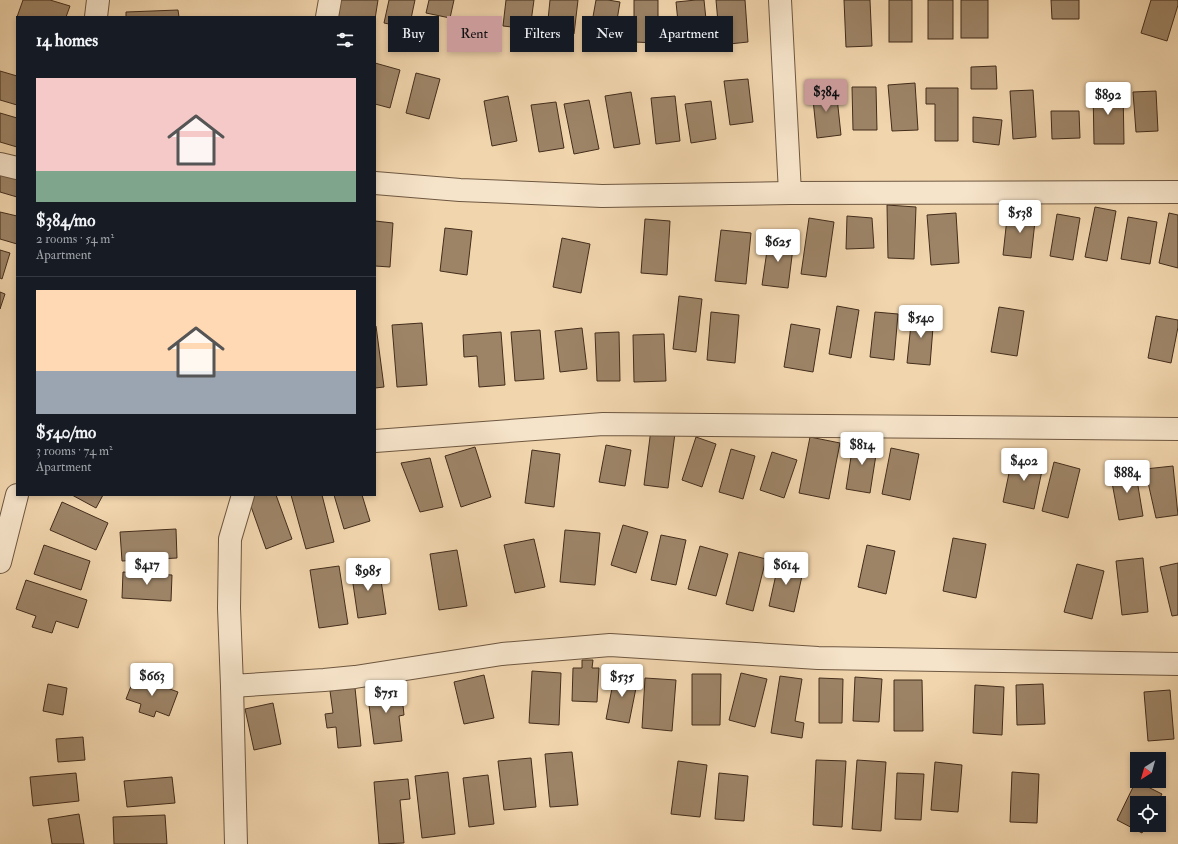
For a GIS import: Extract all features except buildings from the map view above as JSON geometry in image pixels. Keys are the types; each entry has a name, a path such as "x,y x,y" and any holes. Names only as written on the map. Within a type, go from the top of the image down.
{"street":[{"path":"96,16 98,0"},
{"path":"326,16 330,0"},
{"path":"780,0 790,193"},
{"path":"0,164 16,168"},
{"path":"376,183 460,190 602,196 790,193 1178,192"},
{"path":"376,441 603,424 1178,429"},
{"path":"0,562 17,496"},
{"path":"236,844 232,686 228,608 230,539 243,496"},
{"path":"232,686 347,678 502,654 610,644 818,658 1178,664"}]}
